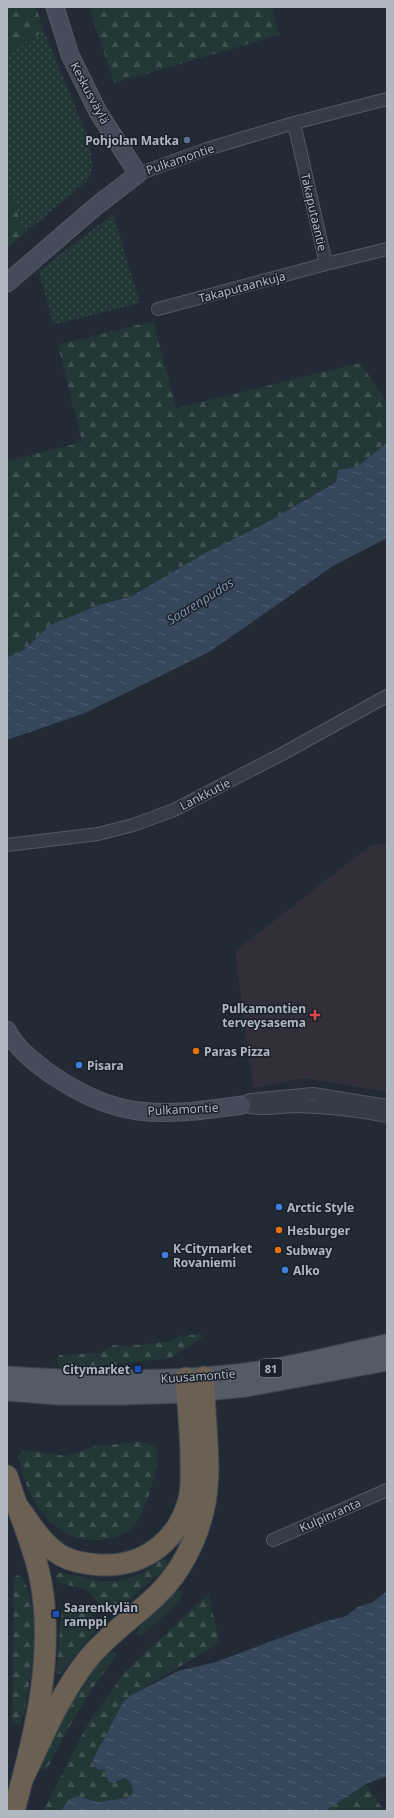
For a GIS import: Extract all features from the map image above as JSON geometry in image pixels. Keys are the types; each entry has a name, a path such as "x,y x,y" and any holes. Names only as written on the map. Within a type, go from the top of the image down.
{"highway":[{"path":"19,1508 42,1539 61,1555 75,1561 90,1564 126,1564 142,1558 155,1550 168,1539 179,1523 190,1499 191,1440 195,1384"},
{"path":"24,1776 73,1678 106,1639 159,1593 174,1575 190,1547 200,1523 207,1487 208,1467 195,1384"},
{"path":"7,1476 19,1508 40,1578 45,1621 44,1664 38,1711 24,1776 14,1811"}],"main road":[{"name":"Kuusamontie","path":"195,1384 226,1375 277,1367 387,1344"},
{"name":"Kuusamontie","path":"7,1391 99,1380 246,1387 387,1361"},
{"name":"Kuusamontie","path":"7,1376 42,1386"}],"street":[{"name":"Keskusväylä","path":"54,7 70,55 98,112 138,174"},
{"name":"Pulkamontie","path":"7,283 95,207 138,174 207,149 294,123 387,99"},
{"name":"Takaputaantie","path":"294,123 326,264 387,249"},
{"name":"Takaputaankuja","path":"158,309 326,264"},
{"name":"Lankkutie","path":"7,845 98,834 133,825 174,810 282,754 387,696"},
{"name":"Pulkamontie","path":"7,1030 23,1051 38,1065 57,1078 84,1093 115,1106 140,1111 163,1112 242,1105 252,1108 295,1106 342,1108 387,1116"},
{"name":"Pulkamontie","path":"242,1105 250,1100 313,1094 387,1106"},
{"name":"Kulpinranta","path":"273,1540 387,1490"}],"shaded area":[{"name":"Pulkamontien terveysasema","path":"387,843 387,1092 306,1078 253,1088 235,951 371,845"}],"green space":[{"path":"7,7 36,7 44,31 7,55"},
{"path":"89,7 271,7 279,35 114,83"},
{"path":"44,31 89,140 93,167 88,180 25,233 7,187 7,55"},
{"path":"7,187 25,233 7,249"},
{"path":"113,214 140,303 53,325 39,271"},
{"path":"153,321 176,408 360,363 387,402 387,443 357,467 338,470 336,481 264,524 205,553 132,596 99,605 50,625 24,650 7,657 7,461 82,442 58,345"},
{"path":"200,1334 202,1338 170,1358 61,1371 57,1362 59,1355 101,1353 113,1345 125,1346 168,1342 180,1336"},
{"path":"138,1442 151,1445 157,1450 158,1455 155,1473 146,1504 140,1517 128,1531 113,1538 96,1540 80,1539 53,1525 34,1500 27,1486 18,1456 23,1450 66,1456 95,1446"},
{"path":"165,1559 168,1566 120,1608 110,1613 102,1608 94,1597 87,1591 63,1584 57,1580 56,1576 58,1573 100,1581 117,1581 141,1574"},
{"path":"17,1575 22,1576 28,1592 34,1627 34,1644 30,1680 24,1714 18,1725 12,1720 14,1579"},
{"path":"177,1591 183,1591 179,1601 144,1634 138,1636 137,1633 139,1628"},
{"path":"208,1594 220,1643 131,1695 123,1702 94,1758 93,1763 97,1769 105,1770 113,1783 125,1778 129,1781 133,1788 133,1793 127,1798 97,1802 78,1796 69,1799 61,1811 43,1811 90,1720 126,1671"},
{"path":"73,1607 82,1609 94,1617 97,1625 96,1630 61,1673 56,1674 62,1609"},
{"path":"112,1651 118,1654 94,1686 69,1727 49,1765 44,1770 40,1768 40,1764 46,1750 70,1704 90,1674"},
{"path":"366,1784 382,1808 387,1811 325,1811"}],"water":[{"name":"Saarenpudas","path":"387,443 387,538 333,566 209,652 85,713 7,740 7,657 24,650 50,625 99,605 132,596 205,553 264,524 336,482 338,470 357,467"},
{"path":"387,1591 387,1776 366,1784 325,1811 61,1811 69,1799 78,1796 97,1802 127,1798 133,1793 131,1784 125,1778 113,1783 108,1781 105,1770 97,1769 93,1763 94,1758 123,1702 131,1695 178,1671 216,1662 323,1622 346,1616 358,1607 373,1602"}],"place":[{"name":"Pohjolan Matka","path":"187,140"},
{"name":"Pulkamontien terveysasema","path":"315,1015"},
{"name":"Paras Pizza","path":"196,1051"},
{"name":"Pisara","path":"79,1065"},
{"name":"Arctic Style","path":"279,1207"},
{"name":"Hesburger","path":"279,1230"},
{"name":"Subway","path":"278,1250"},
{"name":"K-Citymarket Rovaniemi","path":"165,1255"},
{"name":"Alko","path":"285,1270"},
{"name":"Citymarket","path":"138,1369"},
{"name":"Saarenkylän ramppi","path":"56,1614"}]}
